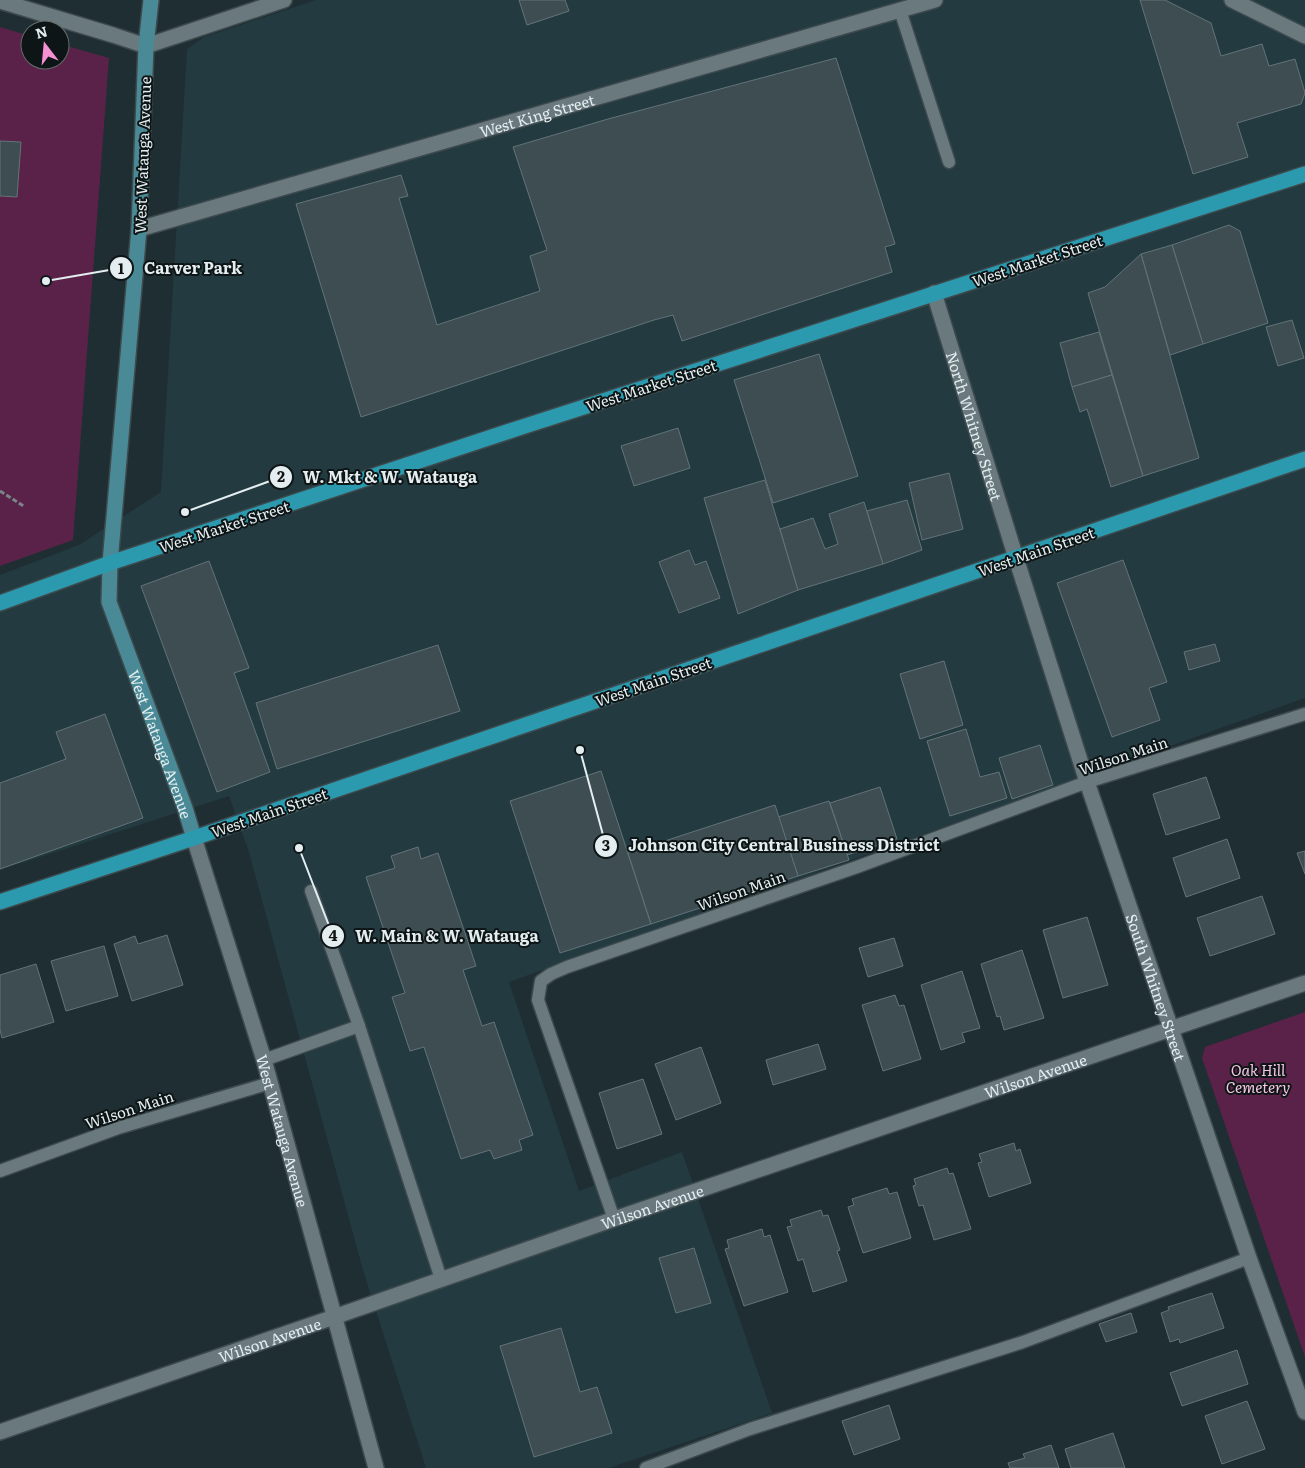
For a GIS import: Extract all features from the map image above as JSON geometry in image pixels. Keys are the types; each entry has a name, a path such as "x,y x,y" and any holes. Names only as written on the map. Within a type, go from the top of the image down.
{"main road":[{"name":"West Watauga Avenue","path":"151,0 146,46 139,229 110,563 109,602 185,808 194,838"},
{"name":"West Market Street","path":"0,603 110,563 934,293 1305,174"},
{"name":"West Main Street","path":"0,902 194,838 1305,459"}],"street":[{"path":"0,1 146,46 284,0"},
{"name":"West King Street","path":"139,229 935,0"},
{"path":"1232,0 1305,36"},
{"name":"North Whitney Street","path":"934,293 1016,558"},
{"name":"South Whitney Street","path":"1016,558 1087,782 1249,1258 1305,1412"},
{"name":"West Watauga Avenue","path":"194,838 264,1060 376,1468"},
{"name":"Wilson Avenue","path":"0,1432 614,1219 1305,983"}],"lane":[{"path":"900,10 949,162"},
{"name":"Wilson Main","path":"614,1219 538,1000 541,981 567,967 858,867 1087,782 1305,714"},
{"path":"310,891 359,1026 441,1279"},
{"path":"264,1060 359,1026"},
{"name":"Wilson Main","path":"0,1171 118,1128 270,1083"},
{"path":"646,1468 750,1429 1023,1342 1249,1258"}],"path":[{"path":"0,492 25,507"}],"shaded area":[{"path":"316,0 1305,0 1305,698 509,982 579,1191 682,1152 772,1413 609,1468 426,1468 363,1270 248,849 229,796 0,870 0,575 79,545 161,492 187,49 204,37"}],"green space":[{"path":"0,27 20,33 20,70 70,70 70,47 109,58 73,540 0,566"},
{"name":"Oak Hill Cemetery","path":"1305,1012 1305,1357 1202,1058 1205,1047"}],"building":[{"path":"519,0 565,0 569,11 527,25"},
{"path":"1140,0 1165,0 1211,23 1221,56 1262,44 1269,66 1295,59 1305,93 1301,104 1237,123 1248,157 1193,174"},
{"path":"836,58 895,244 885,247 892,272 682,341 673,315 654,320 361,417 296,204 401,175 408,196 399,198 437,325 540,291 530,256 547,250 513,147 608,119"},
{"path":"0,141 21,142 17,197 0,196"},
{"path":"1229,225 1240,231 1268,323 1203,344 1172,245"},
{"path":"1172,245 1203,344 1170,355 1141,254"},
{"path":"1141,254 1199,458 1143,476 1088,293 1105,287"},
{"path":"1292,320 1304,358 1278,366 1266,327"},
{"path":"1099,332 1112,375 1072,387 1060,343"},
{"path":"819,354 858,476 773,503 734,380"},
{"path":"1112,375 1143,476 1111,487 1087,409 1080,412 1072,387"},
{"path":"678,428 690,468 634,486 621,446"},
{"path":"949,473 963,529 922,540 909,483"},
{"path":"765,480 798,590 738,614 704,498"},
{"path":"907,500 922,550 883,564 867,511"},
{"path":"864,502 883,564 798,590 780,529 813,518 825,549 838,544 829,514"},
{"path":"689,550 695,565 706,561 720,598 679,613 659,562"},
{"path":"1123,560 1167,682 1149,688 1160,720 1112,737 1057,583"},
{"path":"209,561 249,668 234,673 270,772 217,792 141,586"},
{"path":"1215,644 1220,661 1189,670 1184,652"},
{"path":"438,645 460,711 277,769 256,703"},
{"path":"944,661 963,725 920,739 900,674"},
{"path":"105,714 143,818 0,869 0,783 66,759 56,732"},
{"path":"966,729 980,777 999,772 1007,798 950,816 927,741"},
{"path":"1040,745 1053,785 1012,799 999,758"},
{"path":"601,771 651,924 560,953 510,801"},
{"path":"1206,777 1220,818 1166,835 1153,794"},
{"path":"880,787 897,839 847,855 830,803"},
{"path":"829,801 849,860 798,876 778,817"},
{"path":"775,805 798,876 651,924 628,853"},
{"path":"1227,839 1240,878 1186,897 1173,858"},
{"path":"418,847 421,859 438,853 476,966 463,970 482,1026 494,1022 533,1135 519,1140 522,1150 494,1159 490,1150 461,1159 424,1047 410,1051 392,997 405,993 366,877 395,868 391,856"},
{"path":"1305,851 1305,874 1297,853"},
{"path":"1262,896 1275,934 1210,956 1197,918"},
{"path":"1087,917 1108,985 1063,998 1043,930"},
{"path":"167,935 183,985 132,1001 114,944 135,936 138,944"},
{"path":"894,938 903,966 868,977 859,948"},
{"path":"104,946 118,996 66,1011 51,961"},
{"path":"1022,950 1044,1018 1004,1030 1000,1016 997,1017 981,964"},
{"path":"36,964 54,1022 2,1038 0,1030 0,975"},
{"path":"962,971 980,1028 962,1033 965,1042 941,1050 921,985"},
{"path":"895,995 899,1006 904,1005 921,1059 883,1071 862,1005"},
{"path":"818,1044 826,1069 773,1085 766,1060"},
{"path":"701,1047 721,1103 676,1120 655,1064"},
{"path":"643,1079 662,1134 617,1149 599,1093"},
{"path":"1014,1143 1016,1151 1020,1149 1031,1183 989,1197 978,1163 982,1162 979,1154"},
{"path":"947,1168 949,1174 953,1173 971,1229 934,1240 923,1205 919,1206 913,1186 916,1185 914,1179"},
{"path":"887,1188 889,1194 897,1192 911,1238 863,1253 848,1207 854,1205 852,1199"},
{"path":"821,1210 823,1216 828,1215 840,1250 837,1251 847,1281 813,1292 803,1259 798,1261 787,1227 792,1226 790,1220"},
{"path":"762,1229 764,1237 770,1235 788,1292 744,1306 725,1249 729,1248 727,1240"},
{"path":"694,1248 711,1303 676,1313 659,1258"},
{"path":"1212,1293 1224,1328 1180,1343 1179,1339 1170,1342 1161,1313 1169,1310 1168,1307"},
{"path":"1131,1313 1137,1332 1106,1342 1099,1324"},
{"path":"561,1328 580,1392 597,1387 612,1433 534,1457 500,1346"},
{"path":"1237,1350 1248,1384 1182,1406 1170,1373"},
{"path":"1247,1401 1265,1449 1222,1464 1205,1416"},
{"path":"889,1405 900,1439 854,1455 842,1421"},
{"path":"1113,1433 1125,1468 1071,1468 1065,1449"},
{"path":"1051,1445 1059,1468 1010,1468 1008,1463 1025,1458 1023,1454"}],"place":[{"name":"Carver Park","path":"46,281"},
{"name":"W. Mkt & W. Watauga","path":"185,512"},
{"name":"Johnson City Central Business District","path":"580,750"},
{"name":"W. Main & W. Watauga","path":"299,848"}]}
